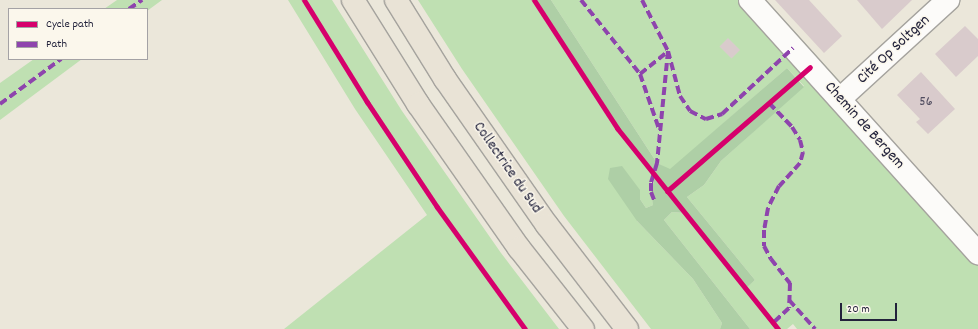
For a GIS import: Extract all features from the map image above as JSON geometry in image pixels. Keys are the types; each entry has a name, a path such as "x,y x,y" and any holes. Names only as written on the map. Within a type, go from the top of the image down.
{"highway":[{"path":"353,0 427,116 519,248 583,329"},
{"name":"Collectrice du Sud","path":"396,0 445,79 547,225 627,329"}],"street":[{"name":"Chemin de Bergem","path":"750,0 978,253"},
{"name":"Cité Op Soltgen","path":"840,99 948,0"}],"green space":[{"path":"117,0 162,0 148,10 148,8 105,8"},
{"path":"288,0 332,0 402,111 501,253 559,329 284,329 427,215 355,109"},
{"path":"418,0 534,0 617,128 655,176 651,183 653,205 646,208 640,199 637,221 693,279 722,323 720,329 651,329 564,216 462,69"},
{"path":"534,0 551,0 657,163 670,169 787,68 804,87 721,161 704,185 687,197 755,280 745,289 684,213 672,212 664,220 750,329 720,329 722,323 693,279 637,221 608,179 610,168 622,166 640,190 640,199 646,208 653,205 651,192 655,176 617,128"},
{"path":"551,0 766,0 843,85 840,99 978,253 978,329 797,329 793,324 787,329 750,329 664,220 672,212 684,213 744,289 755,280 687,197 704,185 721,161 804,86 787,68 670,170 657,163"},
{"path":"33,60 81,60 0,120 0,83"}],"building":[{"path":"775,0 809,0 842,36 824,53"},
{"path":"857,0 912,0 882,29"},
{"path":"965,26 978,39 978,56 956,77 935,54"},
{"path":"728,38 740,50 732,59 720,46"},
{"path":"921,72 955,109 928,134 916,122 920,119 897,95"}],"marked path":[{"path":"130,8 142,0"},
{"path":"581,0 640,74 668,51 680,96 690,111 706,119 722,114 793,48"},
{"path":"642,0 668,51 657,163 651,183 651,192 654,200"},
{"path":"0,104 60,60"},
{"path":"640,74 659,129"},
{"path":"769,103 792,127 800,140 803,152 800,163 779,186 768,208 764,230 764,246 771,259 790,283 789,308 773,323"},
{"path":"789,300 815,329"}],"cycle path":[{"path":"304,0 367,102 437,207 525,329"},
{"path":"534,0 617,128 778,329"},
{"path":"667,191 810,67"}]}
